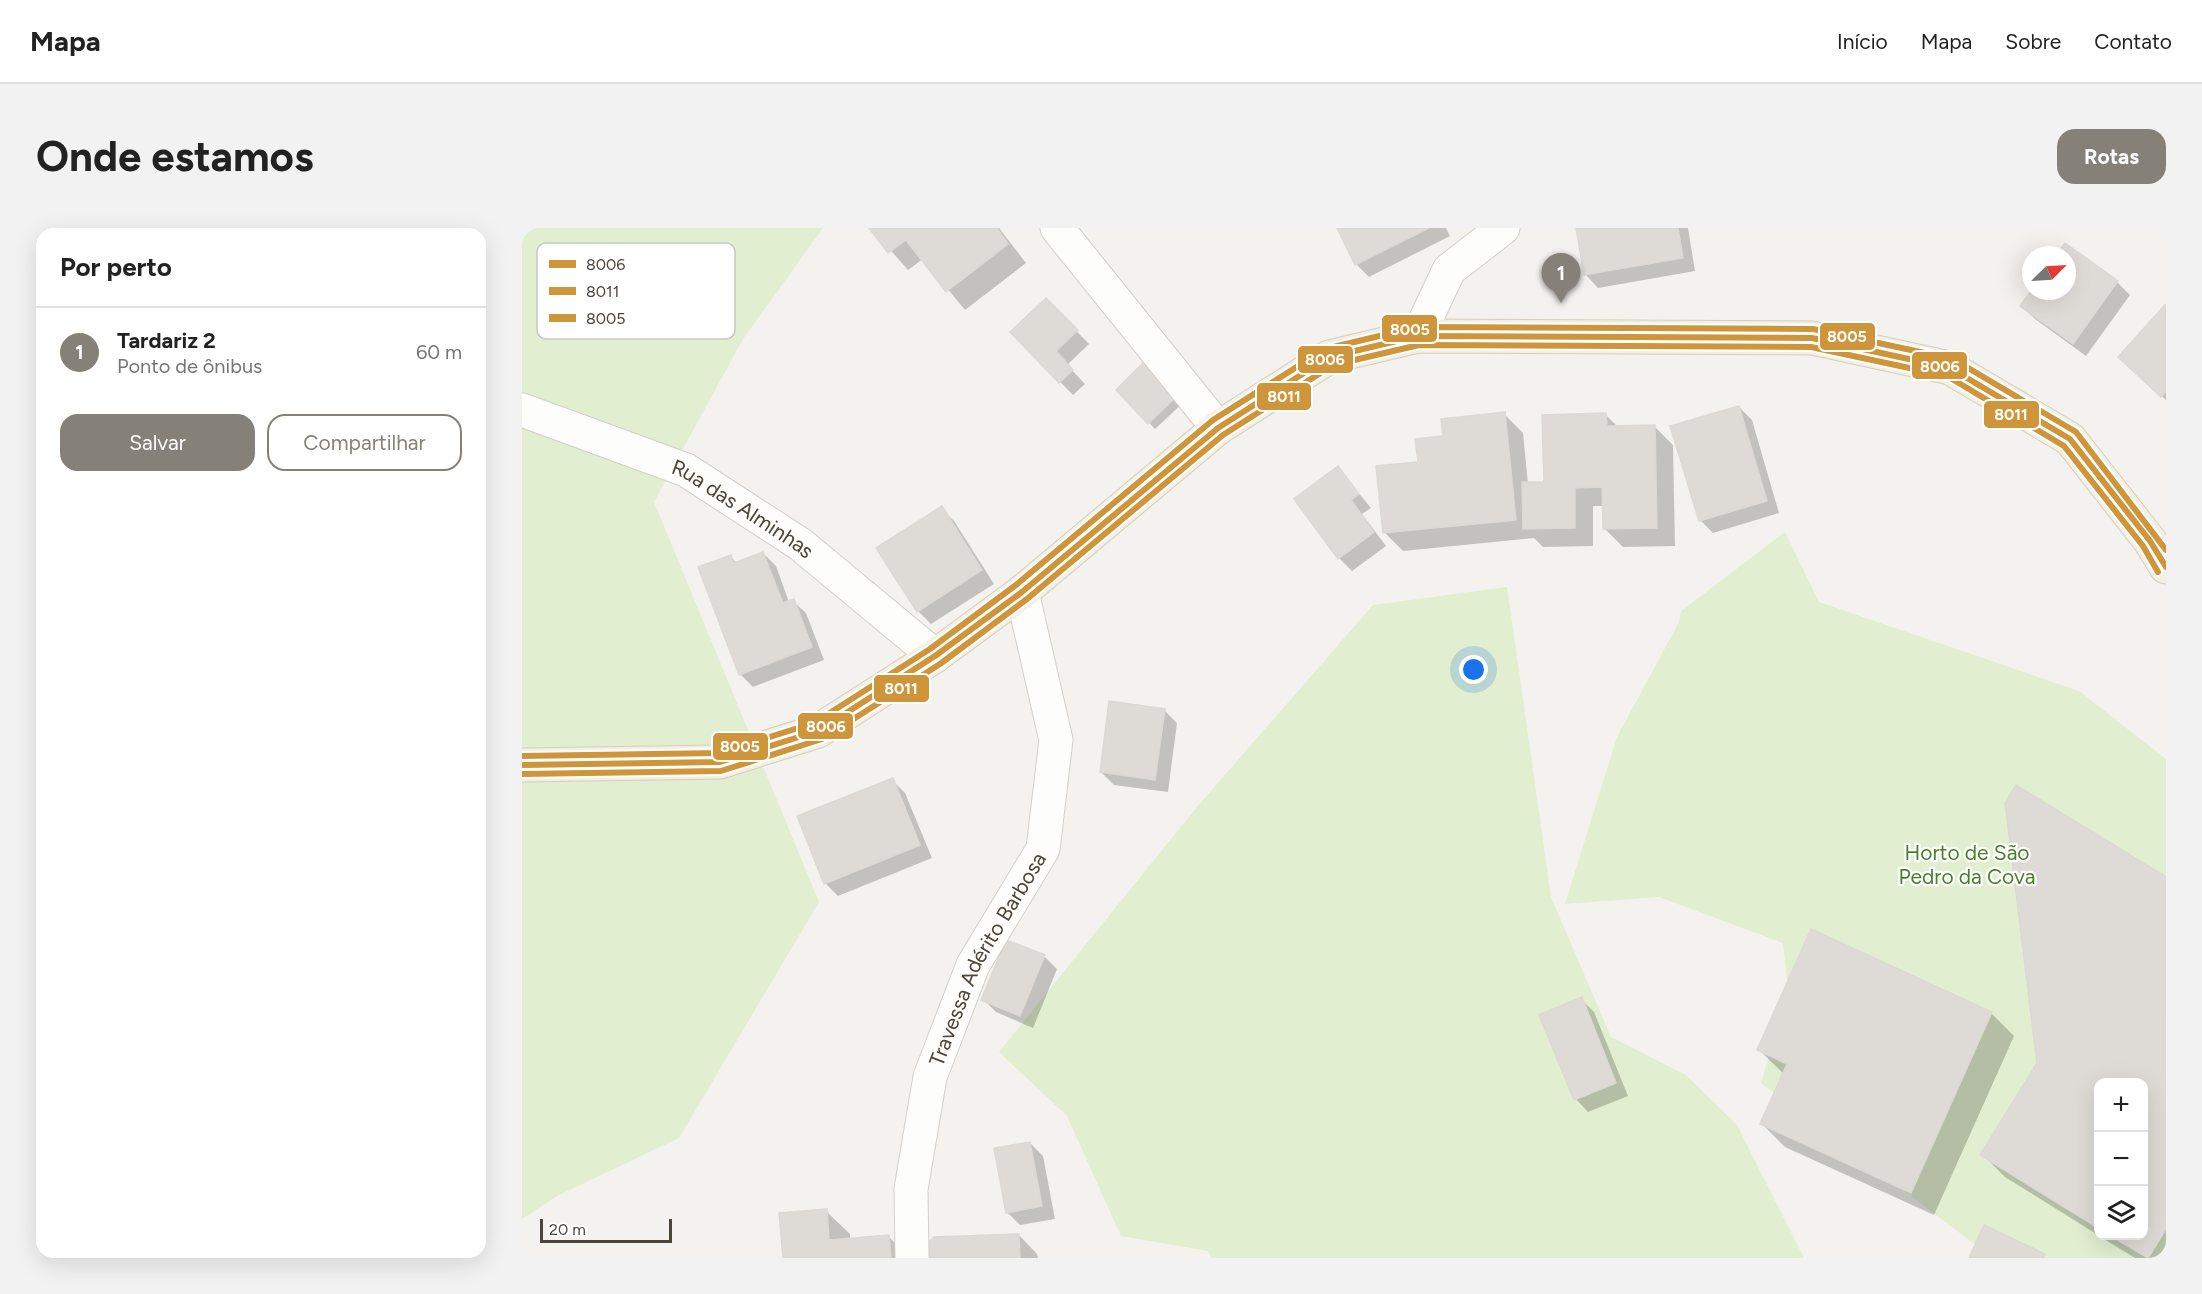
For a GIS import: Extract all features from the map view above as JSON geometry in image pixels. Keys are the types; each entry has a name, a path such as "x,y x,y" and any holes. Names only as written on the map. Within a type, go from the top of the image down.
{"main road":[{"path":"522,765 720,762 818,731 935,656 1022,592 1218,428 1329,357 1418,336 1812,338 1950,368 2070,439 2150,541 2166,567"}],"street":[{"path":"1057,228 1218,428"},
{"path":"1418,336 1449,270 1503,228"},
{"name":"Rua das Alminhas","path":"522,410 686,470 800,544 935,656"},
{"name":"Travessa Adérito Barbosa","path":"912,1258 911,1189 930,1077 973,965 1043,849 1056,740 1022,592"}],"green space":[{"path":"522,228 823,228 743,339 654,502 819,902 679,1138 557,1196 522,1219"},
{"name":"Horto de São Pedro da Cova","path":"1785,532 1819,602 2079,691 2166,759 2166,1258 1993,1258 1761,1083 1788,990 1783,943 1659,897 1565,904 1617,737 1679,622 1681,611"},
{"path":"1507,587 1551,897 1611,1037 1686,1075 1737,1125 1804,1258 1212,1258 1208,1251 1121,1236 1067,1116 999,1052 1196,808 1373,605"}],"building":[{"path":"869,228 997,228 1008,244 946,292 906,240 888,253"},
{"path":"1337,228 1429,228 1355,265"},
{"path":"1576,228 1678,228 1683,258 1584,275"},
{"path":"2076,251 2118,281 2073,344 2020,306 2024,300 2076,300"},
{"path":"1046,298 1078,330 1056,351 1073,370 1059,383 1010,332"},
{"path":"2165,305 2166,391 2161,397 2118,357"},
{"path":"1146,360 1179,394 1148,424 1116,390"},
{"path":"1739,406 1767,501 1699,521 1670,426"},
{"path":"1505,412 1516,520 1383,533 1376,466 1418,462 1415,439 1443,436 1441,419"},
{"path":"1606,413 1607,426 1655,425 1657,528 1603,529 1602,487 1575,488 1575,528 1523,529 1522,482 1544,482 1542,415"},
{"path":"1338,466 1359,494 1351,500 1374,532 1338,559 1294,499"},
{"path":"942,506 982,570 917,612 876,548"},
{"path":"763,552 783,603 794,599 812,647 739,675 698,567 731,555 734,563"},
{"path":"1109,701 1165,709 1155,780 1100,772"},
{"path":"893,778 920,845 824,884 797,816"},
{"path":"2016,785 2166,877 2166,1229 2148,1258 2118,1240 2148,1240 2148,1078 2094,1078 2094,1226 1980,1155 2037,1063 2005,803"},
{"path":"1811,929 1992,1012 1911,1193 1760,1124 1787,1064 1757,1050"},
{"path":"1006,940 1045,955 1020,1016 981,1000"},
{"path":"1582,997 1616,1083 1574,1100 1539,1015"},
{"path":"1030,1142 1042,1206 1006,1213 994,1148"},
{"path":"827,1209 829,1240 889,1235 891,1258 783,1258 779,1213"},
{"path":"1984,1225 2045,1254 2043,1258 1969,1258"},
{"path":"1019,1234 1020,1258 925,1258 925,1246 934,1237"}],"transit line":[{"name":"8005","path":"522,756 719,753 814,723 930,649 1016,585 1213,420 1325,349 1417,327 1813,329 1953,359 2076,432 2166,550"},
{"name":"8006","path":"522,765 720,762 818,731 935,656 1022,592 1218,428 1329,357 1418,336 1812,338 1950,368 2070,439 2150,541 2166,567"},
{"name":"8011","path":"522,774 721,771 822,739 940,664 1027,599 1223,435 1333,365 1419,345 1811,347 1947,376 2064,446 2143,546 2158,572"}],"place":[{"name":"Tardariz 2","path":"1561,303"}]}
